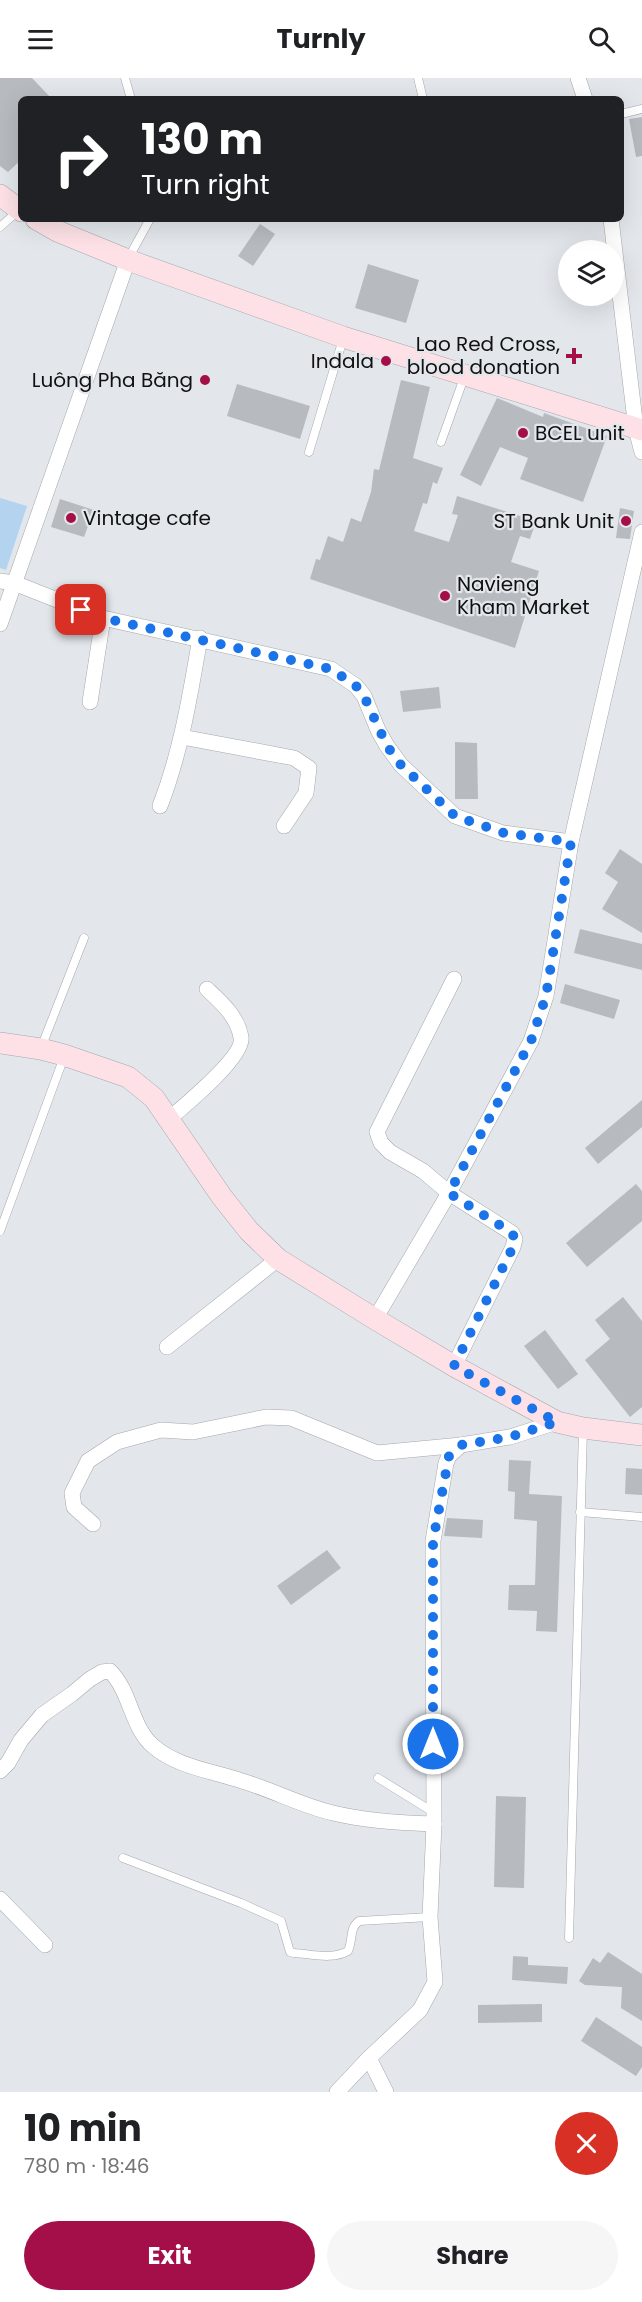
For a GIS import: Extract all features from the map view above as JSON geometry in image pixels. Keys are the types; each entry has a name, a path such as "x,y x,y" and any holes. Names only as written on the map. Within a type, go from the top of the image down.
{"street":[{"path":"578,78 584,96"},
{"path":"0,195 18,208"},
{"path":"42,222 67,235 128,260 343,337 639,430"},
{"path":"611,222 642,452"},
{"path":"0,624 7,582 128,260"},
{"path":"375,1319 449,1193 531,1041 546,996 571,842 642,532"},
{"path":"7,582 103,618 331,669 342,674 364,696 378,730 401,765 455,816 504,833 571,842"},
{"path":"90,702 103,618"},
{"path":"160,806 173,774 182,737 200,639"},
{"path":"182,737 294,758 309,768 306,793 284,826"},
{"path":"454,979 377,1132 381,1143 390,1152 423,1171 449,1193 512,1233 515,1239 454,1366"},
{"path":"169,1119 222,1070 240,1047 242,1039 230,1010 207,988"},
{"path":"0,1043 64,1055 128,1077 154,1098 222,1197 249,1231 278,1259 375,1319 454,1366 557,1422 583,1428 642,1435"},
{"path":"167,1347 278,1259"},
{"path":"93,1524 75,1507 72,1493 88,1461 117,1442 161,1430 193,1432 266,1417 291,1418 377,1453 461,1445 510,1437 557,1422"},
{"path":"337,2092 420,2010 435,1982 430,1917 433,1818 433,1541 446,1463 449,1456 461,1445"},
{"path":"0,1771 8,1763 21,1740 42,1715 90,1679 102,1672 110,1671 118,1680 139,1725 151,1744 171,1760 253,1784 333,1813 397,1823 433,1818"},
{"path":"0,1899 45,1945"},
{"path":"369,2058 386,2092"}],"lane":[{"path":"125,78 130,96"},
{"path":"418,78 422,96"},
{"path":"624,113 642,110"},
{"path":"0,227 18,217"},
{"path":"128,260 148,222"},
{"path":"309,452 343,337"},
{"path":"441,442 465,374"},
{"path":"41,1049 84,938"},
{"path":"0,1231 64,1055"},
{"path":"569,1938 583,1428"},
{"path":"580,1512 642,1517"},
{"path":"378,1778 433,1818"},
{"path":"123,1858 241,1903 281,1921 290,1952 294,1953 335,1956 342,1954 348,1951 354,1924 359,1921 430,1917"}],"shaded area":[{"path":"0,498 27,506 6,570 0,568"}],"building":[{"path":"0,78 32,78 49,96 18,96 18,163 8,172 0,166"},
{"path":"642,117 642,156 636,157 629,119"},
{"path":"260,224 275,234 253,266 238,256"},
{"path":"368,264 419,280 406,323 355,308"},
{"path":"401,380 430,387 413,458 443,468 437,484 433,482 427,504 423,503 414,531 449,542 458,515 452,514 457,496 536,521 530,539 520,536 511,562 539,571 515,648 310,579 316,559 320,560 328,536 343,542 351,518 361,522 371,492 374,469 379,470"},
{"path":"237,384 310,406 300,439 227,416"},
{"path":"497,398 543,417 544,413 607,436 583,502 520,479 528,458 500,447 481,486 460,475"},
{"path":"60,499 94,510 84,537 51,527"},
{"path":"620,508 634,511 630,539 616,538"},
{"path":"439,687 441,708 403,712 400,691"},
{"path":"455,742 477,743 478,799 455,799"},
{"path":"620,849 642,864 642,933 602,909 618,882 605,873"},
{"path":"580,929 642,944 642,970 574,953"},
{"path":"565,984 620,1000 614,1019 560,1003"},
{"path":"642,1100 642,1127 598,1164 585,1148"},
{"path":"636,1184 642,1191 642,1221 587,1267 566,1243"},
{"path":"623,1297 642,1321 642,1407 630,1417 585,1360 610,1339 595,1320"},
{"path":"545,1330 578,1374 558,1389 524,1346"},
{"path":"509,1460 531,1461 529,1494 562,1496 557,1632 536,1631 537,1611 508,1610 509,1585 535,1585 537,1521 514,1519 515,1492 508,1491"},
{"path":"626,1468 642,1469 642,1495 625,1494"},
{"path":"447,1518 483,1520 482,1538 444,1536"},
{"path":"327,1550 341,1568 291,1605 277,1586"},
{"path":"496,1796 526,1797 524,1888 494,1887"},
{"path":"608,1952 642,1974 642,2021 621,2008 622,1987 585,1985 579,1981 593,1958 600,1963"},
{"path":"513,1956 528,1957 528,1965 568,1967 567,1984 512,1980"},
{"path":"542,2004 542,2022 478,2023 478,2005"},
{"path":"596,2017 642,2047 642,2067 636,2076 581,2041"}],"place":[{"name":"Lao Red Cross, blood donation","path":"574,356"},
{"name":"Indala","path":"386,361"},
{"name":"Luông Pha Băng","path":"205,380"},
{"name":"BCEL unit","path":"523,433"},
{"name":"Vintage cafe","path":"71,518"},
{"name":"ST Bank Unit","path":"626,521"},
{"name":"Navieng Kham Market","path":"445,596"}],"route":[{"path":"81,610 103,618 331,669 342,674 364,696 378,730 401,765 455,816 504,833 571,842 546,996 531,1041 449,1193 512,1233 515,1239 454,1366 557,1422 510,1437 461,1445 449,1456 446,1463 433,1541 433,1744"}]}
